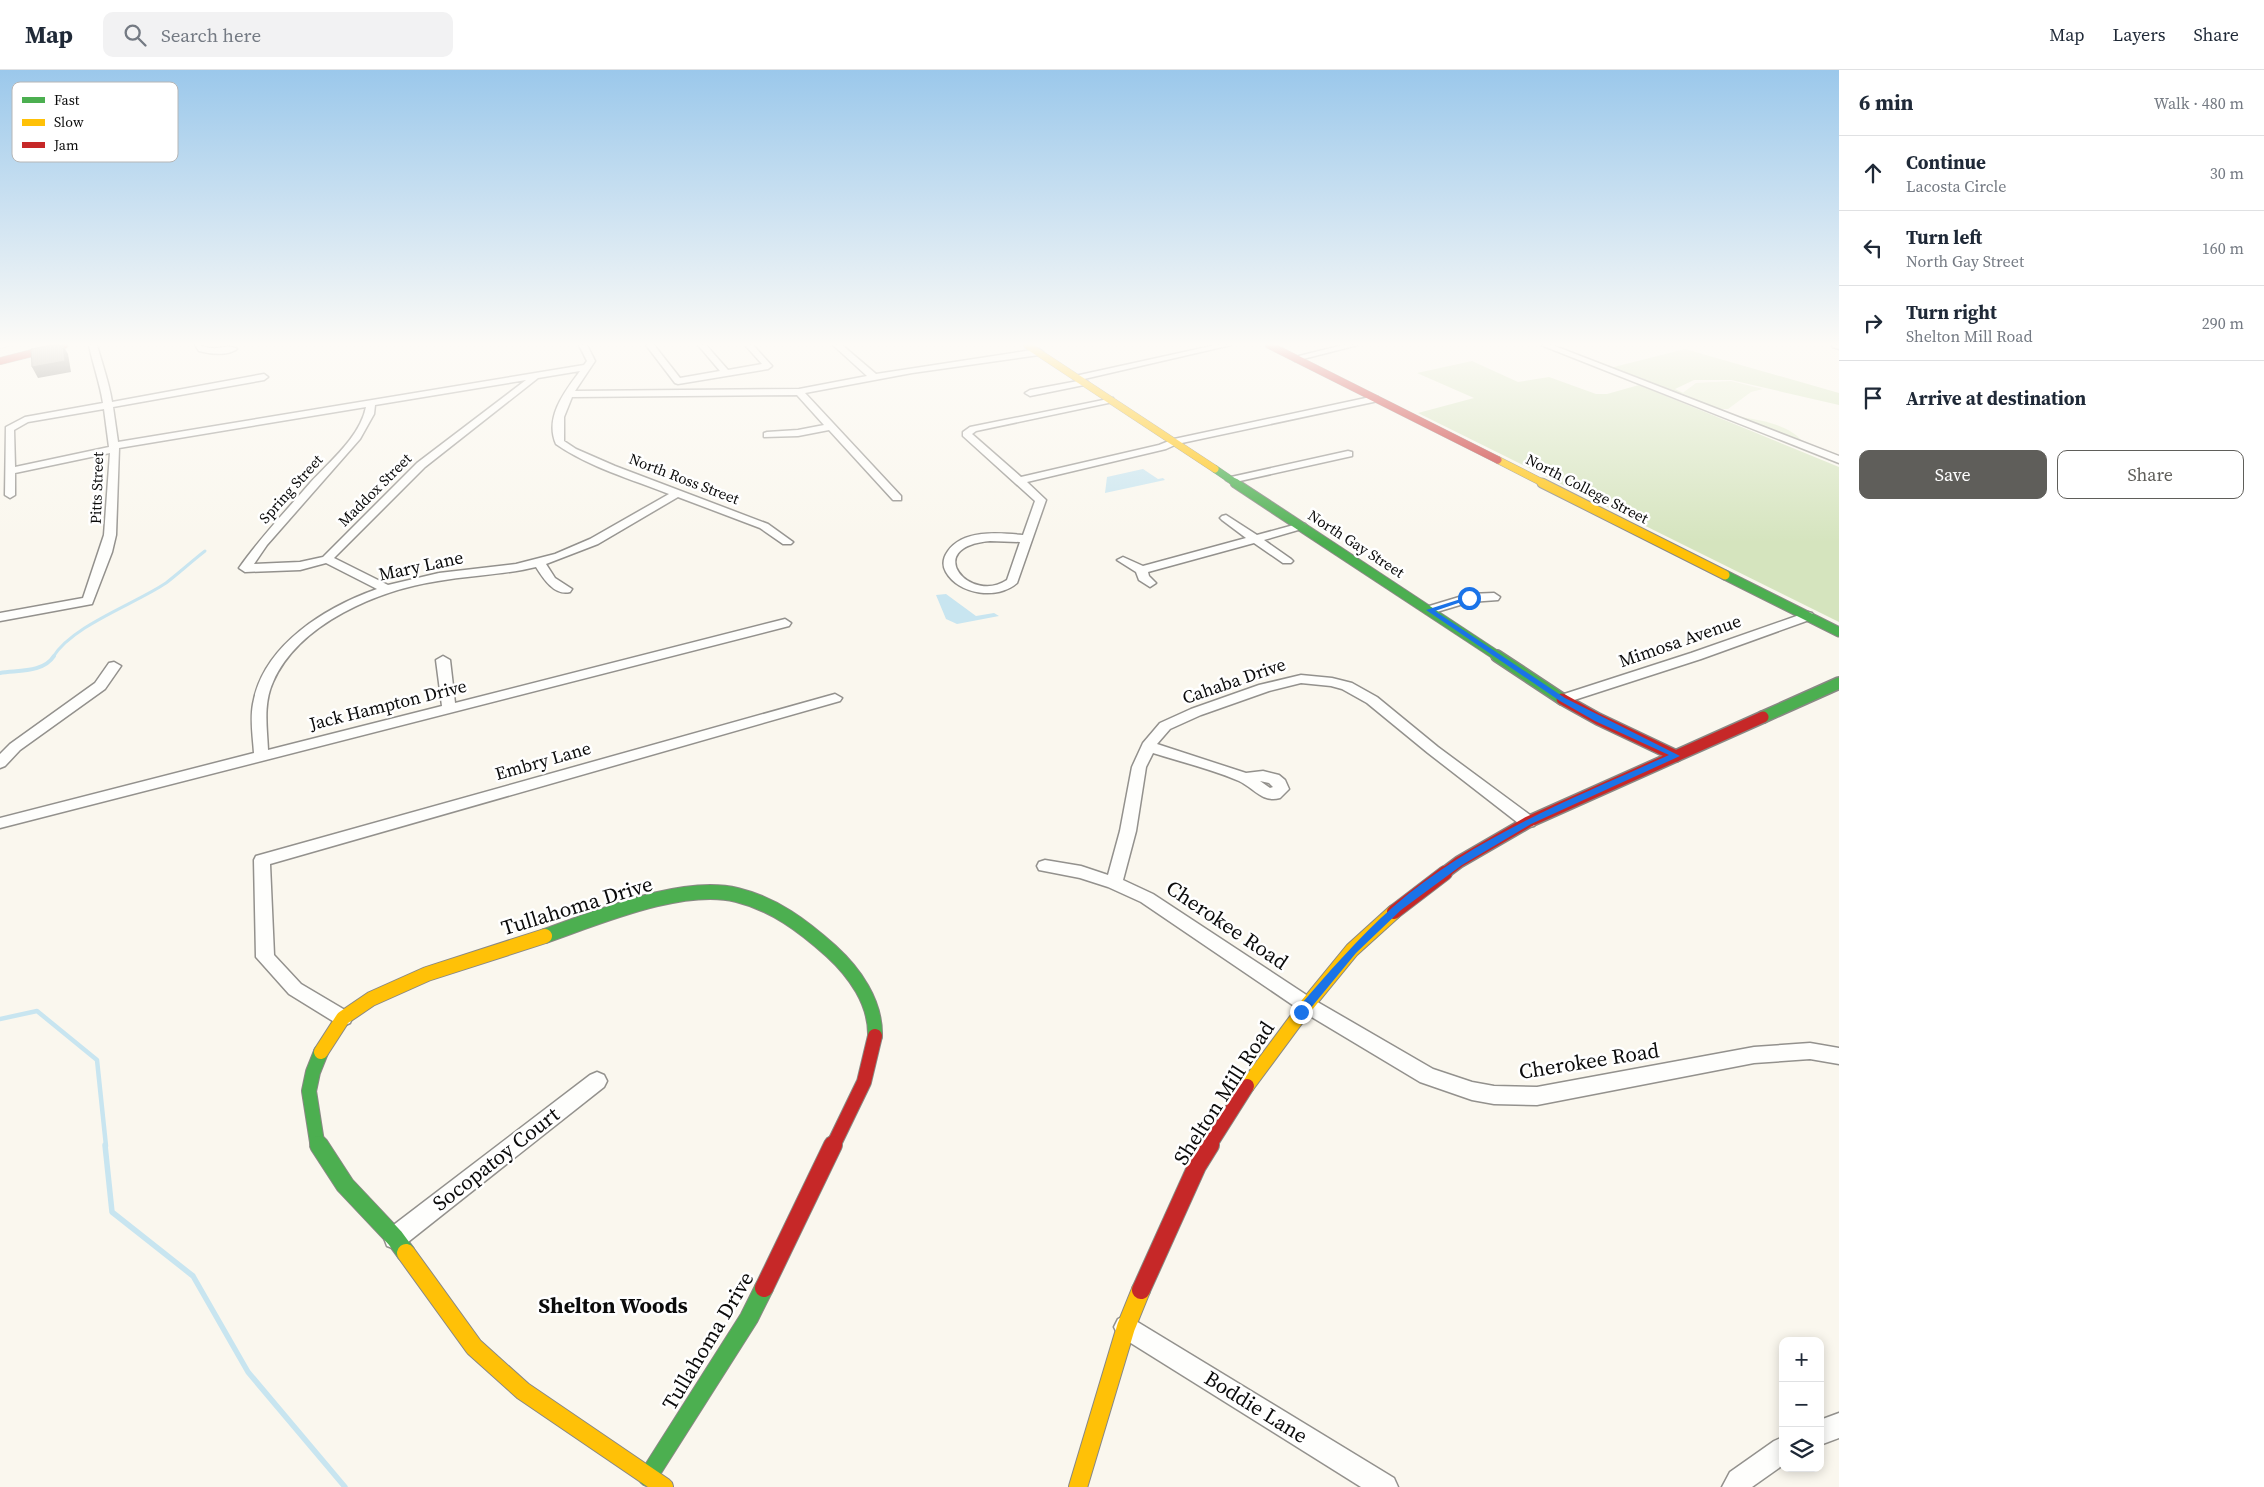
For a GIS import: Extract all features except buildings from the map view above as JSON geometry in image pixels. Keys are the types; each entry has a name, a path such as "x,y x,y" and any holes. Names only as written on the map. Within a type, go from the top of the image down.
{"street":[{"path":"10,495 9,429 15,424 78,411"},
{"name":"Pitts Street","path":"0,617 88,601 110,535 114,448 109,411"},
{"path":"9,471 114,448 325,411"},
{"name":"Spring Street","path":"327,559 300,566 245,568 263,543 357,437 370,411"},
{"name":"Maddox Street","path":"327,559 421,465 491,411"},
{"name":"North Ross Street","path":"561,411 558,420 559,442 579,454 676,494 714,506 764,526 787,542"},
{"path":"816,411 897,498"},
{"path":"1027,539 995,536 979,539 957,547 950,556 949,563 954,576 960,583 972,588 987,590 1001,588 1012,580 1027,539 1041,500 967,437 966,434 968,431 1059,411"},
{"name":"North Gay Street","path":"1127,411 1562,699 1598,719 1676,756"},
{"path":"1018,480 1162,447 1174,442 1315,411"},
{"name":"North College Street","path":"1401,411 1839,632"},
{"path":"1714,411 1839,460"},
{"path":"767,435 798,433 830,427"},
{"path":"1230,480 1348,454"},
{"name":"Mary Lane","path":"262,756 260,703 267,679 282,655 305,633 328,618 387,589 440,577 504,570 539,563 566,554 647,513 676,494"},
{"path":"1226,518 1287,561"},
{"path":"1123,560 1142,570 1301,526"},
{"path":"327,559 387,589"},
{"path":"539,563 551,581 566,589"},
{"path":"1142,570 1143,577 1150,583"},
{"path":"1430,610 1469,598 1494,597"},
{"name":"Mimosa Avenue","path":"1562,699 1696,656 1808,616"},
{"name":"Jack Hampton Drive","path":"0,823 785,623"},
{"path":"443,660 449,708"},
{"path":"0,763 15,747 100,686 114,666"},
{"name":"Cahaba Drive","path":"1114,883 1128,831 1139,767 1148,746 1165,726 1196,712 1264,688 1301,679 1332,682 1347,686 1372,700 1433,750 1528,822"},
{"name":"Shelton Mill Road","path":"1078,1487 1126,1327 1167,1229 1197,1166 1255,1073 1352,950 1398,908 1459,862 1528,822 1839,683"},
{"name":"Embry Lane","path":"343,1018 295,989 265,957 262,860 835,698"},
{"path":"1148,746 1245,778"},
{"name":"Cherokee Road","path":"1045,866 1081,872 1114,883 1147,898 1307,1005 1427,1076 1472,1091 1494,1095 1537,1096 1754,1055 1810,1052 1839,1056"},
{"name":"Tullahoma Drive","path":"648,1476 749,1318 810,1188 864,1082 876,1031 873,1014 852,970 816,938 779,911 735,894 717,892 681,895 645,903 427,974 371,999 343,1018 321,1052 309,1091 317,1142 345,1185 395,1238 474,1347 523,1391 664,1487"},
{"name":"Socopatoy Court","path":"395,1238 597,1081"},
{"name":"Boddie Lane","path":"1126,1327 1385,1487"},
{"path":"1824,1431 1839,1425"},
{"path":"1735,1487 1739,1481 1779,1453"}],"green space":[{"path":"1425,411 1703,411 1839,467 1839,622 1418,413"},
{"path":"1741,417 1782,427 1802,441 1738,418"}],"water":[{"path":"1143,469 1158,479 1163,478 1165,480 1105,493 1107,477"},
{"path":"946,594 976,616 994,613 999,616 957,624 946,619 936,595"}],"waterway":[{"path":"53,657 62,645 89,625 166,583 205,551"},
{"path":"0,673 37,668 53,657"},
{"path":"0,1019 37,1011 97,1060 106,1146"},
{"path":"105,1145 112,1212 193,1276 248,1372 345,1487"}],"traffic: fast":[{"path":"1215,469 1562,699"},
{"path":"1725,575 1839,632"},
{"path":"1763,717 1839,683"},
{"path":"545,936 640,904 666,898 692,893 715,892 735,894 757,901 795,921 849,967 868,1002 874,1022 875,1036"},
{"path":"321,1052 313,1072 309,1091 317,1142 345,1185 395,1238 406,1253"},
{"path":"648,1477 749,1318 764,1288"}],"traffic: slow":[{"path":"1127,411 1215,469"},
{"path":"1498,460 1725,575"},
{"path":"1247,1086 1307,1005 1352,950 1394,912"},
{"path":"321,1052 343,1018 371,999 427,974 545,936"},
{"path":"406,1253 474,1347 523,1391 664,1487"},
{"path":"1078,1487 1126,1327 1141,1290"}],"traffic: jam":[{"path":"1401,411 1498,460"},
{"path":"1562,699 1598,719 1676,756"},
{"path":"1394,912 1459,862 1528,822 1763,717"},
{"path":"764,1288 864,1082 875,1036"},
{"path":"1141,1290 1197,1166 1247,1086"}],"district":[{"name":"Shelton Woods","path":"613,1305"}],"route":[{"path":"1301,1012 1352,950 1398,908 1459,862 1528,822 1676,756 1598,719 1562,699 1430,610 1469,598"}]}
